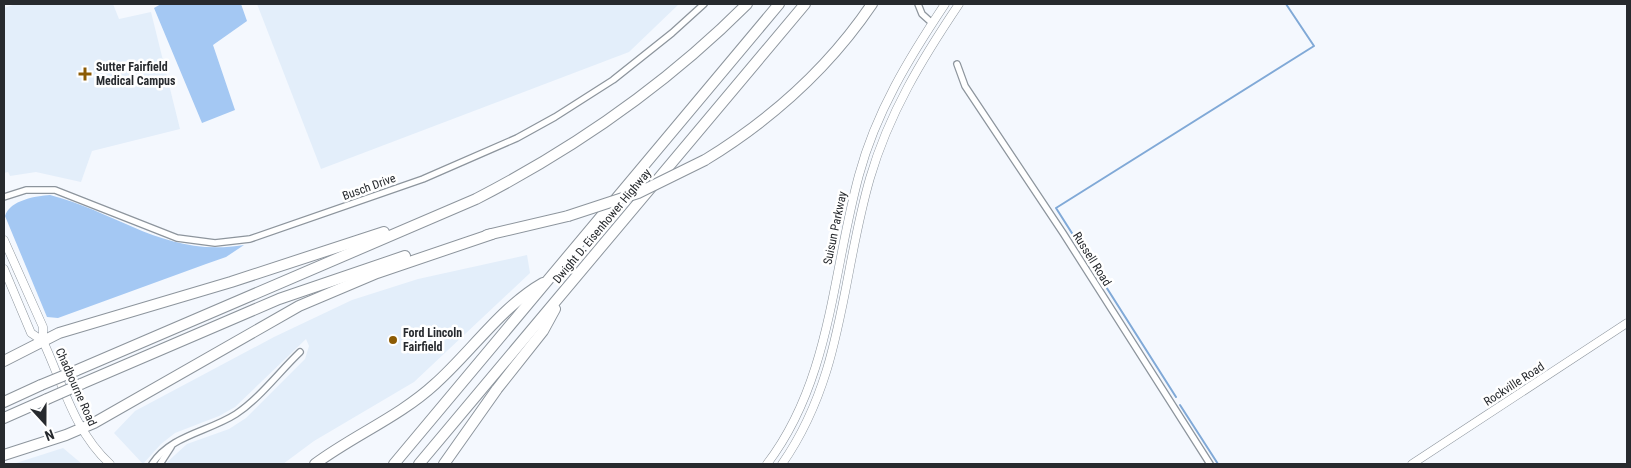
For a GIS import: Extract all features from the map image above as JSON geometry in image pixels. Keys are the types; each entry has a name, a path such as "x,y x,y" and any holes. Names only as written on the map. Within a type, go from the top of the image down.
{"highway":[{"path":"4,402 476,199 551,158 623,111 683,64 747,4"},
{"name":"Dwight D. Eisenhower Highway","path":"394,464 779,4"},
{"name":"Dwight D. Eisenhower Highway","path":"419,464 805,4"},
{"path":"4,418 321,283 416,253 568,216 638,193 705,160 741,137 798,92 838,50 872,4"},
{"path":"4,361 59,333 309,257 476,199"},
{"path":"4,455 81,429 299,306 377,272 492,234"},
{"path":"315,464 416,400 440,379 518,301 550,279"},
{"path":"444,464 486,403 543,331 564,292"}],"main road":[{"name":"Suisun Parkway","path":"767,464 794,422 818,366 853,198 866,150 897,80 945,4"},
{"name":"Suisun Parkway","path":"782,464 809,419 829,368 864,201 883,138 919,65 959,4"},
{"name":"Chadbourne Road","path":"4,240 43,326 43,341 81,429 92,446 110,464"},
{"name":"Chadbourne Road","path":"4,269 31,332 43,341"},
{"name":"Rockville Road","path":"1412,464 1627,323"}],"street":[{"name":"Busch Drive","path":"4,197 26,190 55,190 178,238 215,243 250,239 423,179 517,138 562,114 613,80 672,33 704,4"},
{"path":"918,4 922,14 932,23"},
{"name":"Russell Road","path":"957,64 966,86 1063,233 1210,464"},
{"path":"160,464 171,447 182,438 219,423 245,407 300,352"},
{"path":"152,464 162,450 171,447"}],"shaded area":[{"name":"Sutter Fairfield Medical Campus","path":"16,4 113,4 119,19 151,12 180,129 92,151 81,182 36,172 10,176 8,172 4,173 4,8"},
{"path":"161,4 241,4 247,21 213,45 235,110 202,123 154,8"},
{"path":"257,4 679,4 629,52 321,169"},
{"path":"50,195 99,212 167,240 191,245 216,247 244,245 226,257 58,318 47,317 5,216 12,206 24,200"},
{"path":"527,255 530,273 414,382 314,441 283,464 165,464 187,444 229,429 246,418 305,359 309,346 306,339 235,407 219,416 175,433 161,444 143,464 114,433 135,411 274,337 352,300 418,279"},
{"path":"63,448 82,464 13,464"}],"waterway":[{"path":"1176,397 1056,208 1314,46 1286,4"},
{"path":"1180,405 1218,464"}],"place":[{"name":"Sutter Fairfield Medical Campus","path":"85,74"},
{"name":"Ford Lincoln Fairfield","path":"393,340"}]}
